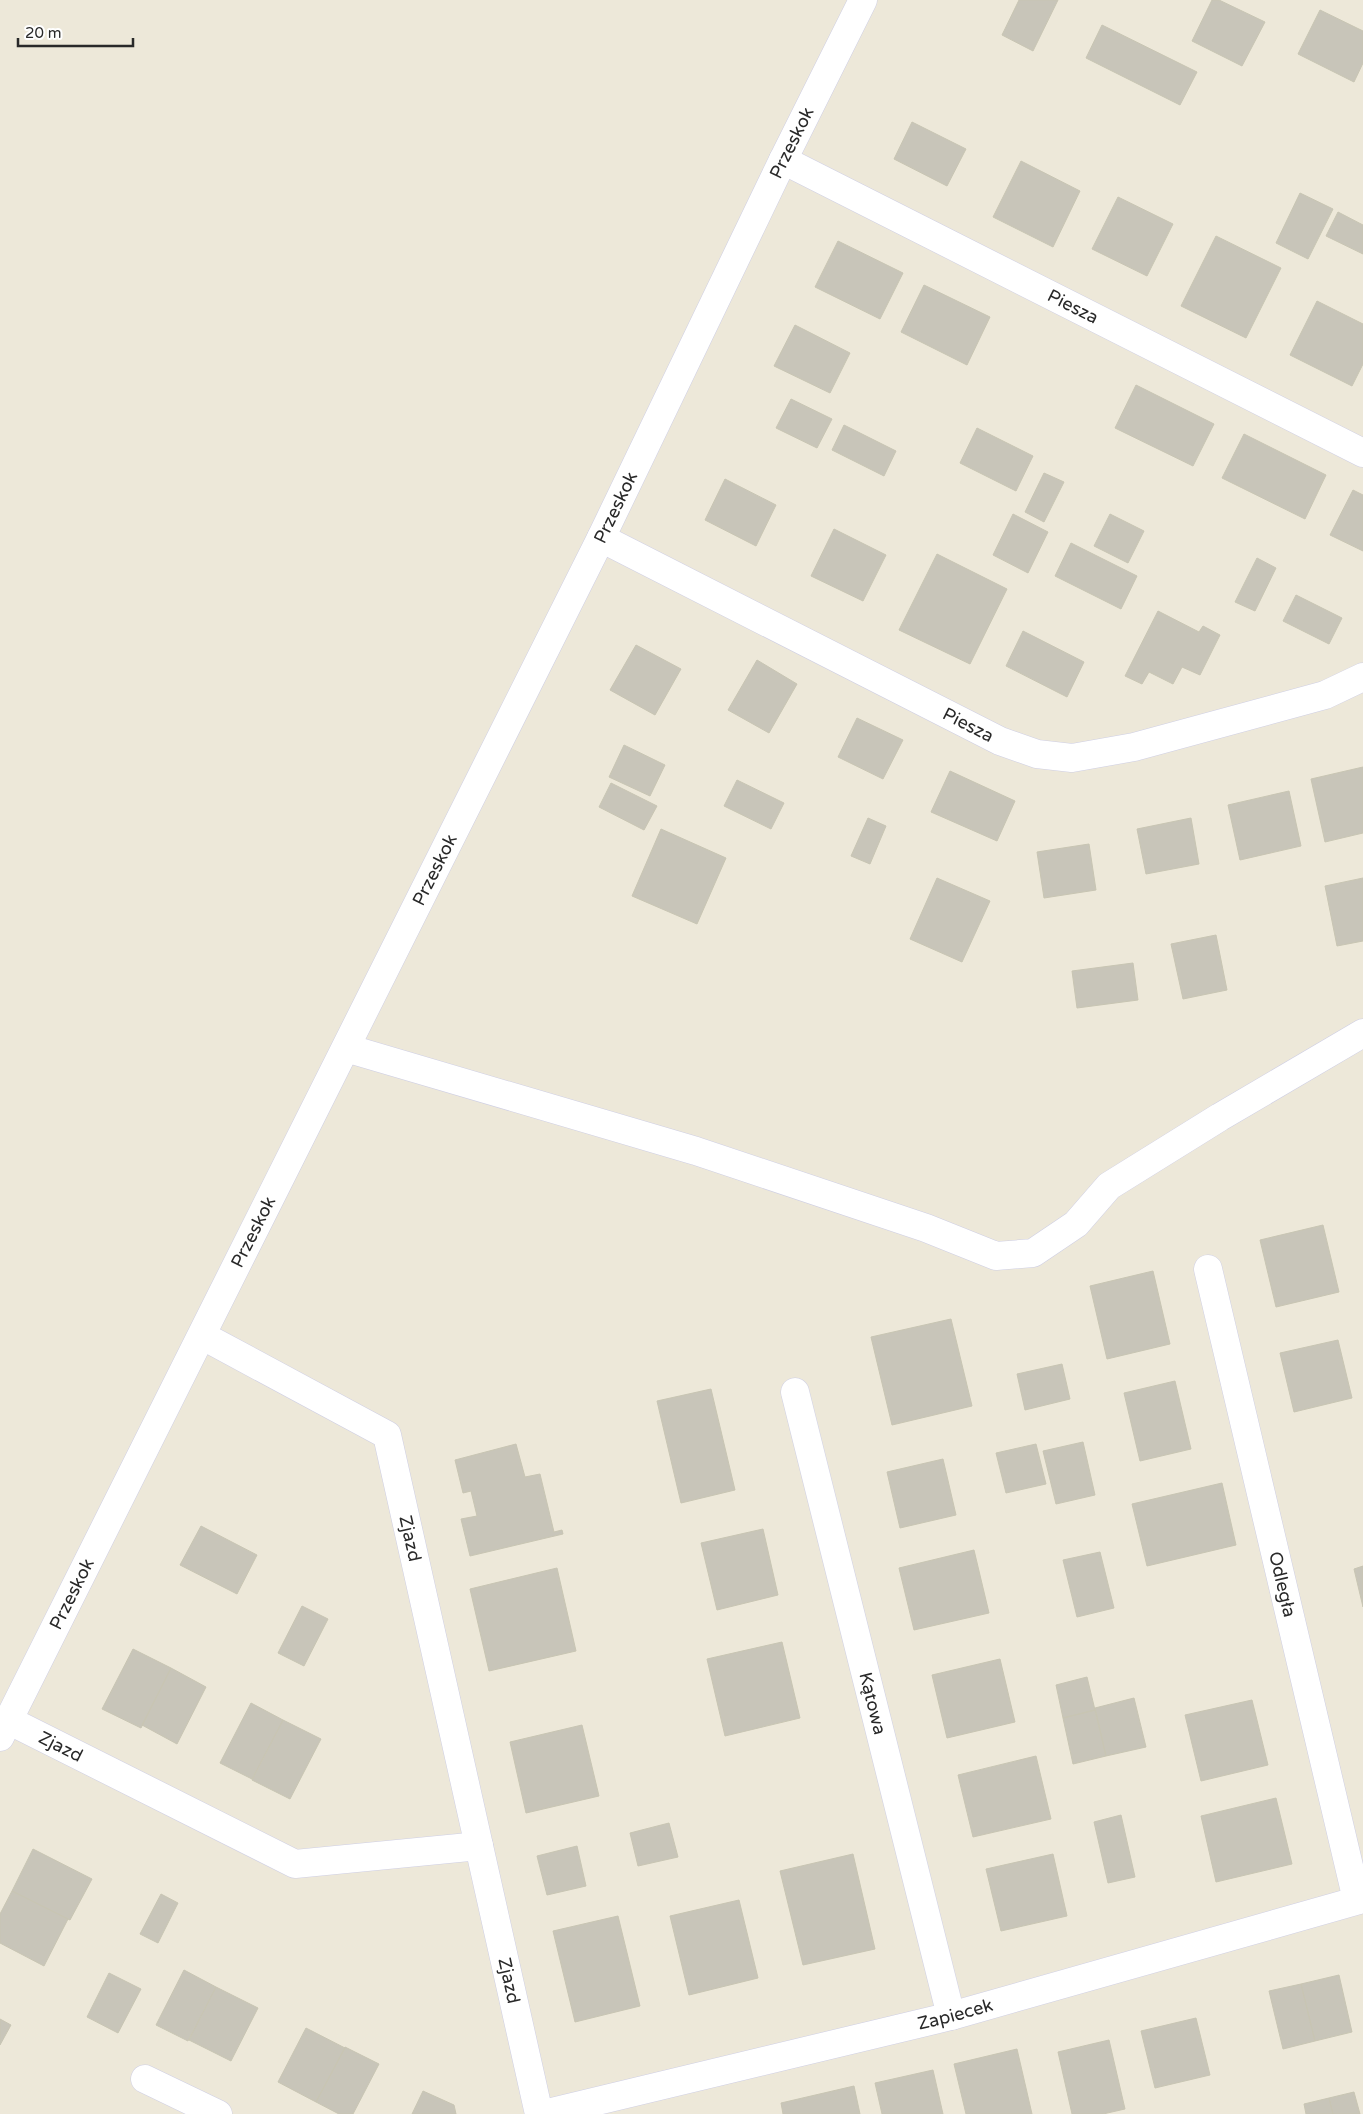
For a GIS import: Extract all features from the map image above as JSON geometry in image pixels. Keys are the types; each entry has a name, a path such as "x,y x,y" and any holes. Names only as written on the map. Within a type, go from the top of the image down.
{"street":[{"name":"Przeskok","path":"4,1728 203,1336 601,538 783,160 863,0"},
{"name":"Piesza","path":"783,160 1363,453"},
{"name":"Piesza","path":"601,538 1000,740 1037,754 1072,758 1134,747 1325,695 1363,677"},
{"path":"346,1048 696,1151 926,1228 996,1256 1033,1253 1076,1224 1109,1186 1220,1117 1363,1033"},
{"name":"Odległa","path":"1208,1269 1360,1900"},
{"name":"Zjazd","path":"203,1336 387,1435 541,2114"},
{"name":"Kątowa","path":"795,1392 952,2016"},
{"name":"Zjazd","path":"4,1728 295,1864 479,1846"},
{"name":"Zapiecek","path":"541,2114 952,2016 1360,1900"},
{"path":"145,2079 218,2114"}],"building":[{"path":"1019,0 1058,0 1033,51 1002,35"},
{"path":"1212,0 1219,0 1265,22 1242,66 1192,41"},
{"path":"1320,10 1363,31 1363,63 1354,82 1298,54"},
{"path":"1102,25 1197,72 1180,105 1086,58"},
{"path":"912,122 966,149 947,186 894,159"},
{"path":"1021,161 1080,191 1053,247 993,217"},
{"path":"1300,193 1333,209 1308,259 1276,243"},
{"path":"1118,197 1173,224 1147,276 1092,249"},
{"path":"1338,212 1363,225 1363,254 1326,236"},
{"path":"1216,236 1281,268 1246,338 1181,306"},
{"path":"838,241 903,273 880,319 815,287"},
{"path":"924,285 990,317 967,365 901,332"},
{"path":"1317,301 1363,324 1363,364 1352,386 1290,355"},
{"path":"795,325 850,353 830,393 774,366"},
{"path":"1136,385 1214,424 1193,466 1115,428"},
{"path":"791,399 832,419 817,448 776,428"},
{"path":"844,425 896,451 884,476 832,450"},
{"path":"977,428 1033,456 1016,491 960,463"},
{"path":"1244,434 1326,475 1305,519 1222,478"},
{"path":"1044,473 1064,482 1044,522 1025,512"},
{"path":"725,479 776,505 756,546 705,520"},
{"path":"1353,490 1363,495 1363,551 1330,535"},
{"path":"1013,514 1048,532 1028,573 993,555"},
{"path":"1110,514 1144,531 1128,563 1094,546"},
{"path":"834,529 886,555 863,601 811,576"},
{"path":"1071,543 1137,576 1121,609 1055,576"},
{"path":"937,554 1007,589 970,664 899,630"},
{"path":"1257,558 1276,568 1255,611 1235,602"},
{"path":"1296,595 1342,618 1329,644 1283,621"},
{"path":"1158,611 1199,632 1203,626 1220,635 1200,675 1182,667 1173,684 1149,672 1142,684 1125,676"},
{"path":"1023,631 1084,662 1067,697 1006,666"},
{"path":"636,645 681,669 655,715 610,690"},
{"path":"757,660 797,684 769,733 728,710"},
{"path":"857,718 903,740 883,779 838,757"},
{"path":"624,745 665,765 650,796 609,777"},
{"path":"1363,767 1363,833 1325,842 1311,779"},
{"path":"950,771 1015,801 997,841 931,812"},
{"path":"737,780 784,803 771,829 724,806"},
{"path":"611,783 657,806 644,830 599,807"},
{"path":"1289,791 1301,846 1240,860 1228,805"},
{"path":"868,818 886,826 870,864 851,856"},
{"path":"1191,818 1199,864 1146,874 1137,829"},
{"path":"661,829 726,858 697,924 632,896"},
{"path":"1089,844 1096,890 1044,898 1037,852"},
{"path":"937,878 990,901 962,962 910,939"},
{"path":"1363,878 1363,941 1337,946 1325,886"},
{"path":"1216,935 1227,990 1183,999 1171,944"},
{"path":"1133,963 1138,1000 1077,1008 1072,971"},
{"path":"1323,1225 1339,1292 1276,1307 1260,1240"},
{"path":"1153,1271 1170,1344 1107,1359 1090,1286"},
{"path":"951,1319 972,1406 892,1425 871,1337"},
{"path":"1338,1340 1352,1398 1294,1412 1280,1353"},
{"path":"1062,1364 1070,1399 1025,1410 1017,1374"},
{"path":"1175,1381 1191,1449 1140,1461 1124,1393"},
{"path":"711,1389 735,1490 681,1503 657,1401"},
{"path":"1083,1442 1095,1495 1056,1504 1043,1451"},
{"path":"516,1444 525,1477 540,1474 554,1532 562,1530 563,1534 470,1556 461,1519 477,1516 471,1491 463,1493 455,1460"},
{"path":"1036,1444 1046,1484 1006,1493 996,1453"},
{"path":"943,1459 956,1515 900,1528 887,1472"},
{"path":"1222,1483 1236,1545 1147,1566 1132,1504"},
{"path":"201,1526 257,1555 237,1594 180,1565"},
{"path":"763,1529 778,1595 717,1610 701,1543"},
{"path":"974,1550 989,1613 914,1630 899,1568"},
{"path":"1100,1552 1114,1608 1077,1617 1063,1560"},
{"path":"1363,1566 1363,1607 1354,1569"},
{"path":"557,1568 576,1651 489,1671 470,1589"},
{"path":"302,1606 328,1619 304,1666 278,1653"},
{"path":"782,1642 800,1718 725,1736 707,1659"},
{"path":"133,1649 171,1668 141,1728 102,1709"},
{"path":"1000,1659 1015,1722 947,1738 932,1675"},
{"path":"171,1668 206,1687 177,1744 142,1725"},
{"path":"1087,1677 1095,1710 1063,1718 1056,1685"},
{"path":"1134,1698 1146,1747 1106,1756 1095,1708"},
{"path":"1252,1700 1268,1765 1201,1781 1185,1715"},
{"path":"251,1703 283,1720 252,1779 220,1763"},
{"path":"1095,1710 1106,1756 1073,1764 1063,1718"},
{"path":"283,1720 321,1739 290,1799 252,1780"},
{"path":"582,1725 599,1796 526,1813 510,1742"},
{"path":"1036,1756 1051,1819 973,1837 958,1775"},
{"path":"1276,1798 1292,1864 1216,1882 1201,1816"},
{"path":"1121,1815 1135,1877 1108,1883 1094,1822"},
{"path":"669,1823 678,1857 638,1866 630,1833"},
{"path":"577,1846 586,1886 547,1895 537,1856"},
{"path":"33,1849 92,1879 70,1920 12,1891"},
{"path":"853,1854 875,1949 803,1965 780,1871"},
{"path":"1053,1854 1067,1916 1001,1931 986,1869"},
{"path":"12,1891 68,1919 44,1966 0,1943 0,1914"},
{"path":"161,1894 178,1903 158,1943 140,1934"},
{"path":"739,1900 758,1978 689,1995 670,1916"},
{"path":"618,1916 640,2006 575,2022 553,1931"},
{"path":"184,1970 216,1987 188,2041 156,2025"},
{"path":"109,1973 141,1989 118,2033 87,2017"},
{"path":"1339,1975 1352,2032 1315,2041 1301,1984"},
{"path":"1301,1984 1315,2041 1283,2049 1269,1991"},
{"path":"216,1987 258,2008 231,2061 189,2040"},
{"path":"1196,2018 1210,2075 1155,2088 1141,2031"},
{"path":"0,2019 11,2025 0,2045"},
{"path":"306,2028 345,2048 316,2102 278,2082"},
{"path":"1109,2040 1125,2109 1103,2114 1072,2114 1058,2052"},
{"path":"345,2047 379,2064 353,2114 339,2114 316,2102"},
{"path":"1017,2049 1032,2114 966,2114 954,2064"},
{"path":"933,2070 943,2114 882,2114 875,2083"},
{"path":"854,2086 860,2114 783,2114 781,2103"},
{"path":"423,2091 454,2105 456,2114 412,2114"},
{"path":"1354,2092 1360,2114 1333,2114 1329,2098"},
{"path":"1329,2098 1333,2114 1306,2114 1304,2104"}]}
